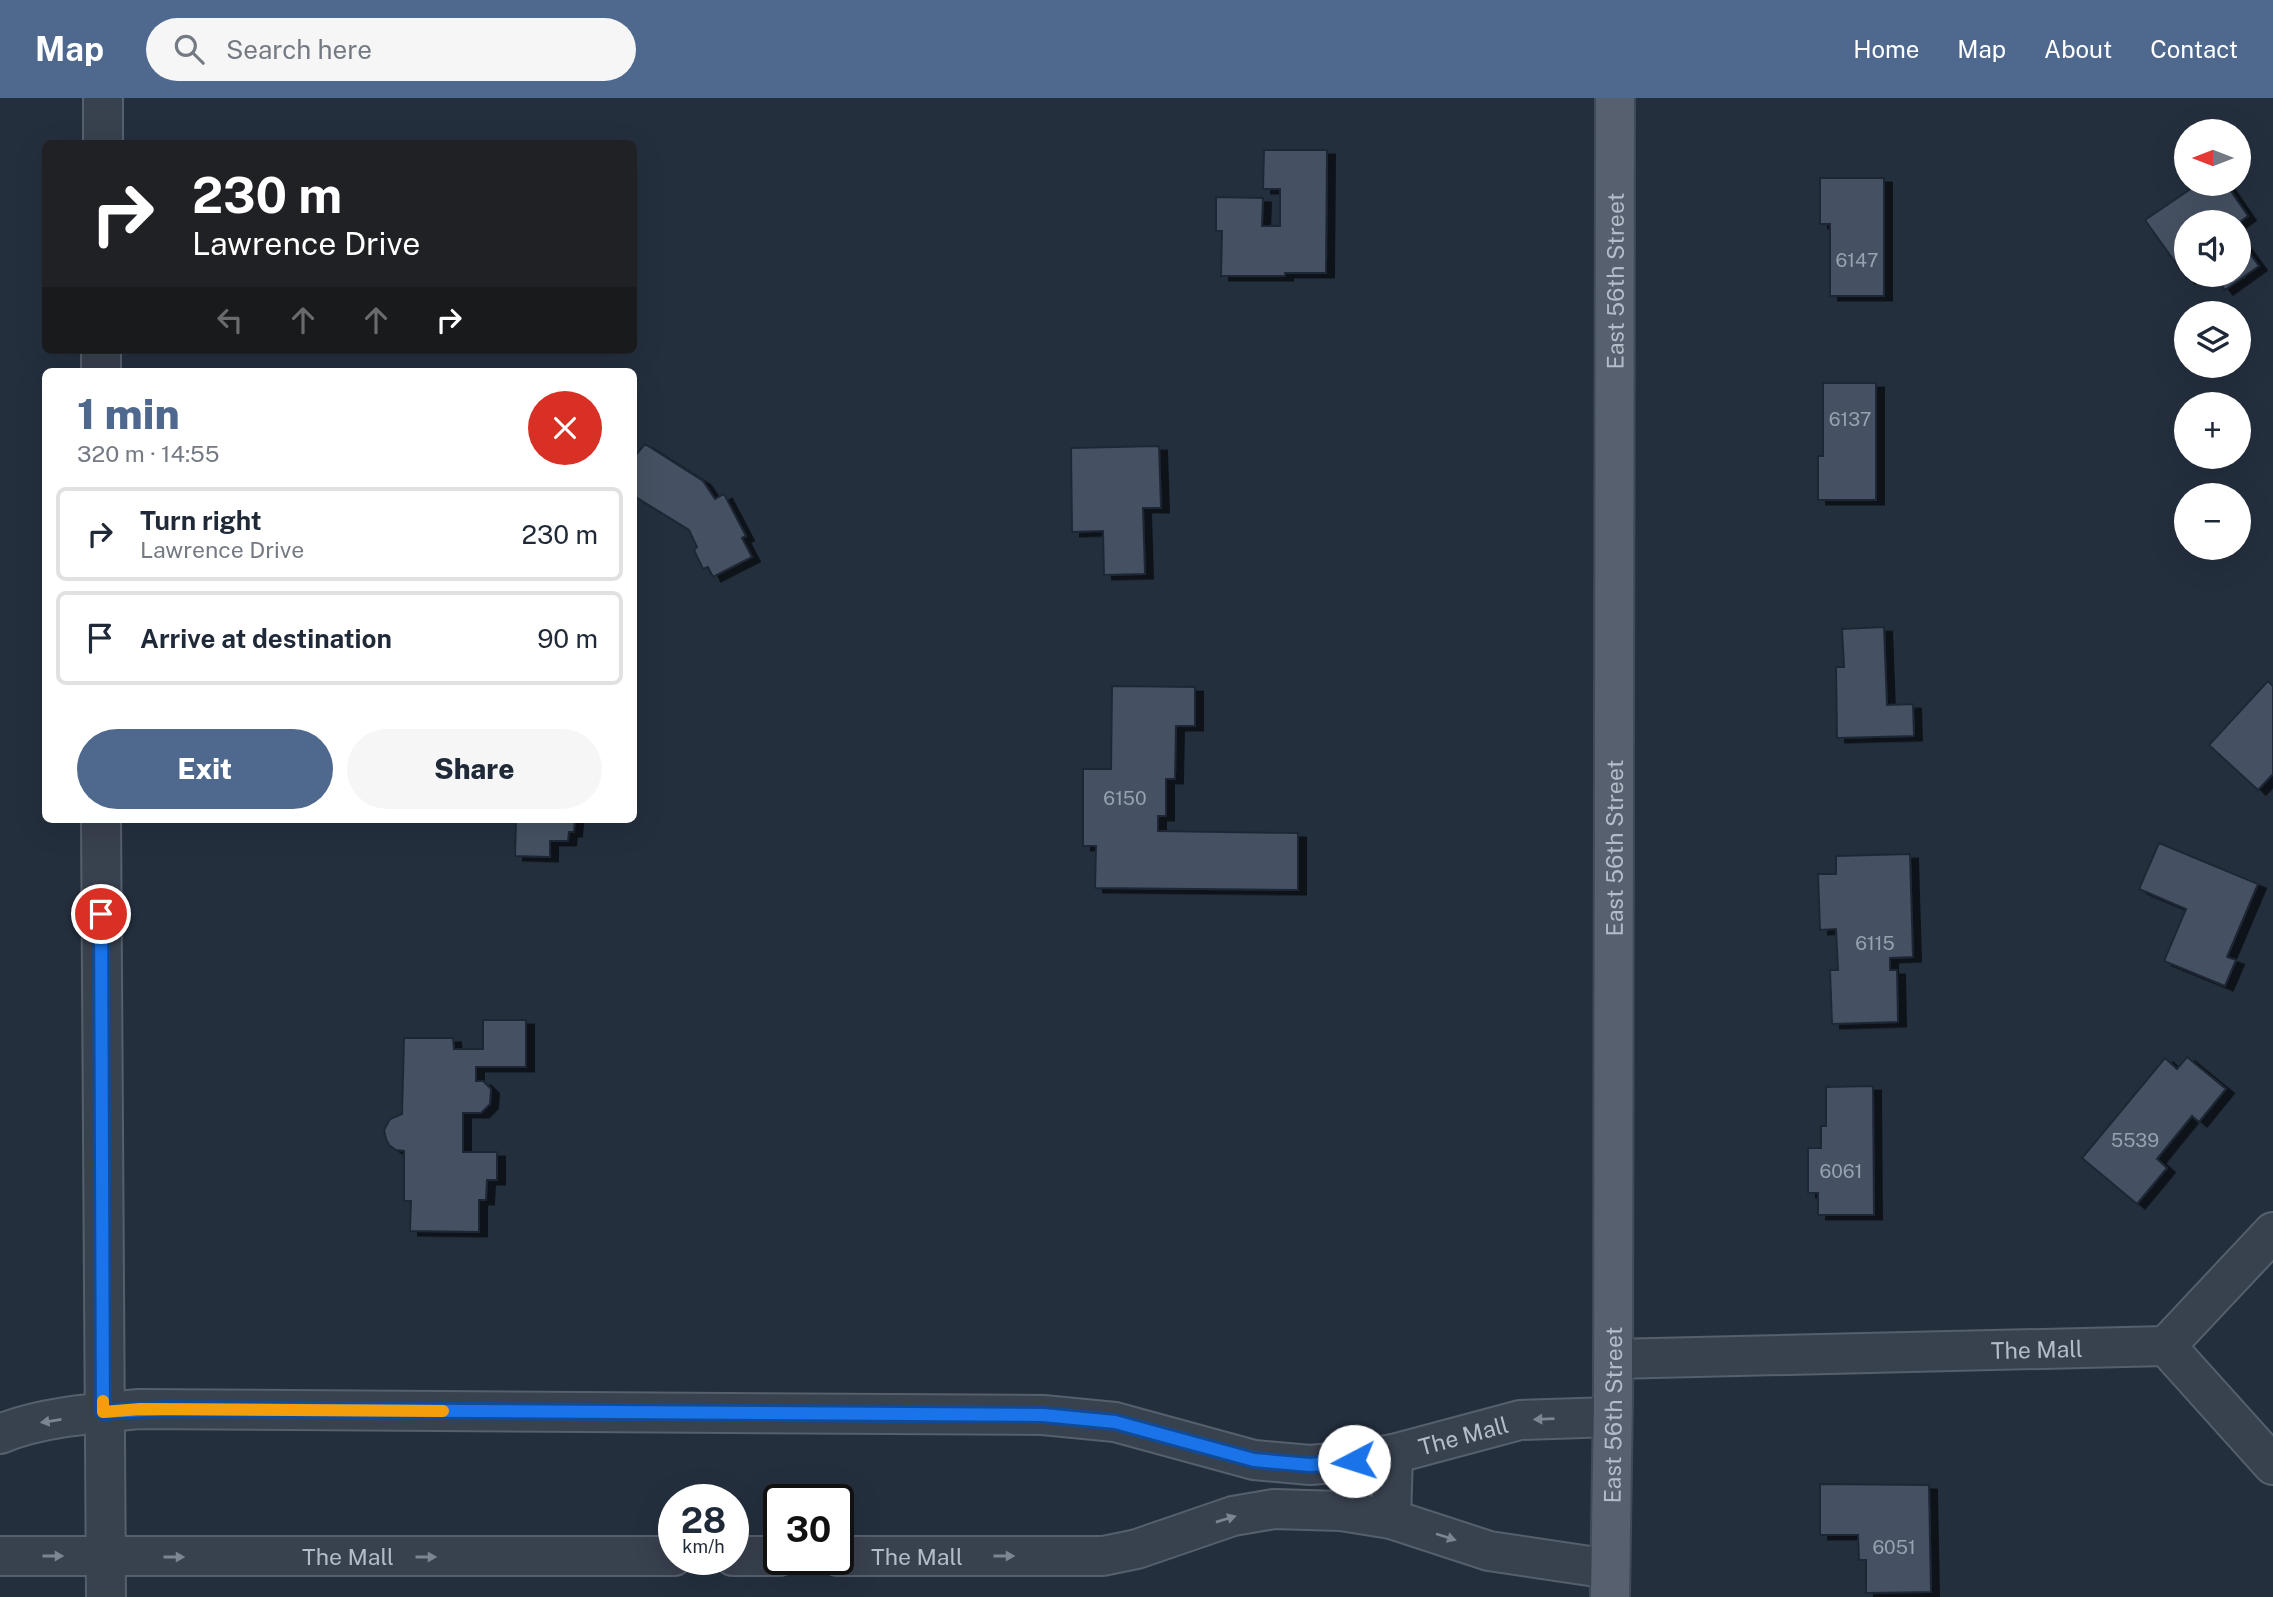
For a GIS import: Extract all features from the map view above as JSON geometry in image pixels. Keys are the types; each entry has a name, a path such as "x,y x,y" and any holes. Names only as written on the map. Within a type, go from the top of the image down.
{"main road":[{"name":"East 56th Street","path":"1610,1583 1613,1359 1615,98"}],"street":[{"path":"103,98 103,140"},
{"path":"101,823 106,1597"},
{"path":"2273,1232 2166,1346 2273,1465"},
{"name":"The Mall","path":"1613,1359 2166,1346"},
{"name":"The Mall","path":"0,1433 37,1423 103,1412 154,1409 1043,1415 1115,1422 1254,1460 1310,1465 1393,1454 1520,1420 1612,1417"},
{"path":"1391,1519 1393,1454"},
{"path":"1293,1464 1293,1509"},
{"name":"The Mall","path":"854,1556 1103,1556 1137,1549 1233,1516 1274,1509 1293,1509 1341,1511 1391,1519 1489,1551 1610,1583"},
{"name":"The Mall","path":"0,1556 658,1556"}],"building":[{"path":"1264,150 1327,150 1326,273 1221,276 1222,231 1216,231 1216,197 1263,198 1262,226 1280,226 1280,189 1263,189"},
{"path":"1820,178 1884,178 1884,296 1830,296 1830,224 1820,224"},
{"path":"2180,196 2234,196 2244,210 2174,210 2174,261 2145,220"},
{"path":"2251,255 2259,266 2251,272"},
{"path":"1823,383 1876,383 1876,500 1818,500 1818,456 1823,456"},
{"path":"645,444 703,481 715,499 724,494 746,536 742,538 752,557 713,577 708,567 703,569 689,530 637,498 637,453"},
{"path":"1159,446 1161,508 1143,508 1145,574 1104,575 1103,531 1072,532 1071,448"},
{"path":"1884,627 1887,705 1913,704 1914,736 1837,738 1836,667 1844,667 1842,629"},
{"path":"2268,681 2273,686 2273,774 2258,790 2209,745"},
{"path":"1112,686 1195,687 1195,726 1176,726 1175,779 1166,779 1166,816 1158,816 1158,831 1298,833 1298,890 1095,888 1096,846 1083,846 1083,769 1111,769"},
{"path":"516,823 575,823 574,832 569,832 568,841 550,841 550,857 515,856"},
{"path":"2159,843 2258,884 2227,957 2236,960 2225,986 2164,961 2186,909 2139,889"},
{"path":"1910,854 1913,957 1890,958 1890,970 1897,970 1898,1022 1832,1024 1830,970 1838,970 1836,929 1820,930 1818,874 1836,874 1836,856"},
{"path":"483,1020 526,1020 526,1067 476,1067 476,1081 483,1081 491,1089 490,1104 481,1113 463,1113 463,1152 497,1152 497,1180 487,1180 486,1200 479,1200 479,1232 410,1231 411,1201 404,1201 404,1151 389,1145 384,1130 390,1119 402,1114 404,1038 453,1038 454,1049 483,1049"},
{"path":"2187,1057 2226,1089 2199,1122 2192,1116 2157,1159 2167,1168 2137,1204 2082,1158 2165,1058 2177,1069"},
{"path":"1873,1086 1874,1215 1818,1215 1818,1193 1808,1193 1808,1148 1821,1148 1821,1126 1826,1126 1826,1087"},
{"path":"1820,1484 1929,1485 1931,1592 1866,1593 1866,1560 1859,1560 1858,1535 1820,1535"}],"slow traffic":[{"path":"103,1401 103,1412 140,1409 443,1411"}],"route":[{"path":"101,914 103,1412 167,1409 1043,1415 1115,1422 1254,1460 1310,1465 1354,1461"}]}
